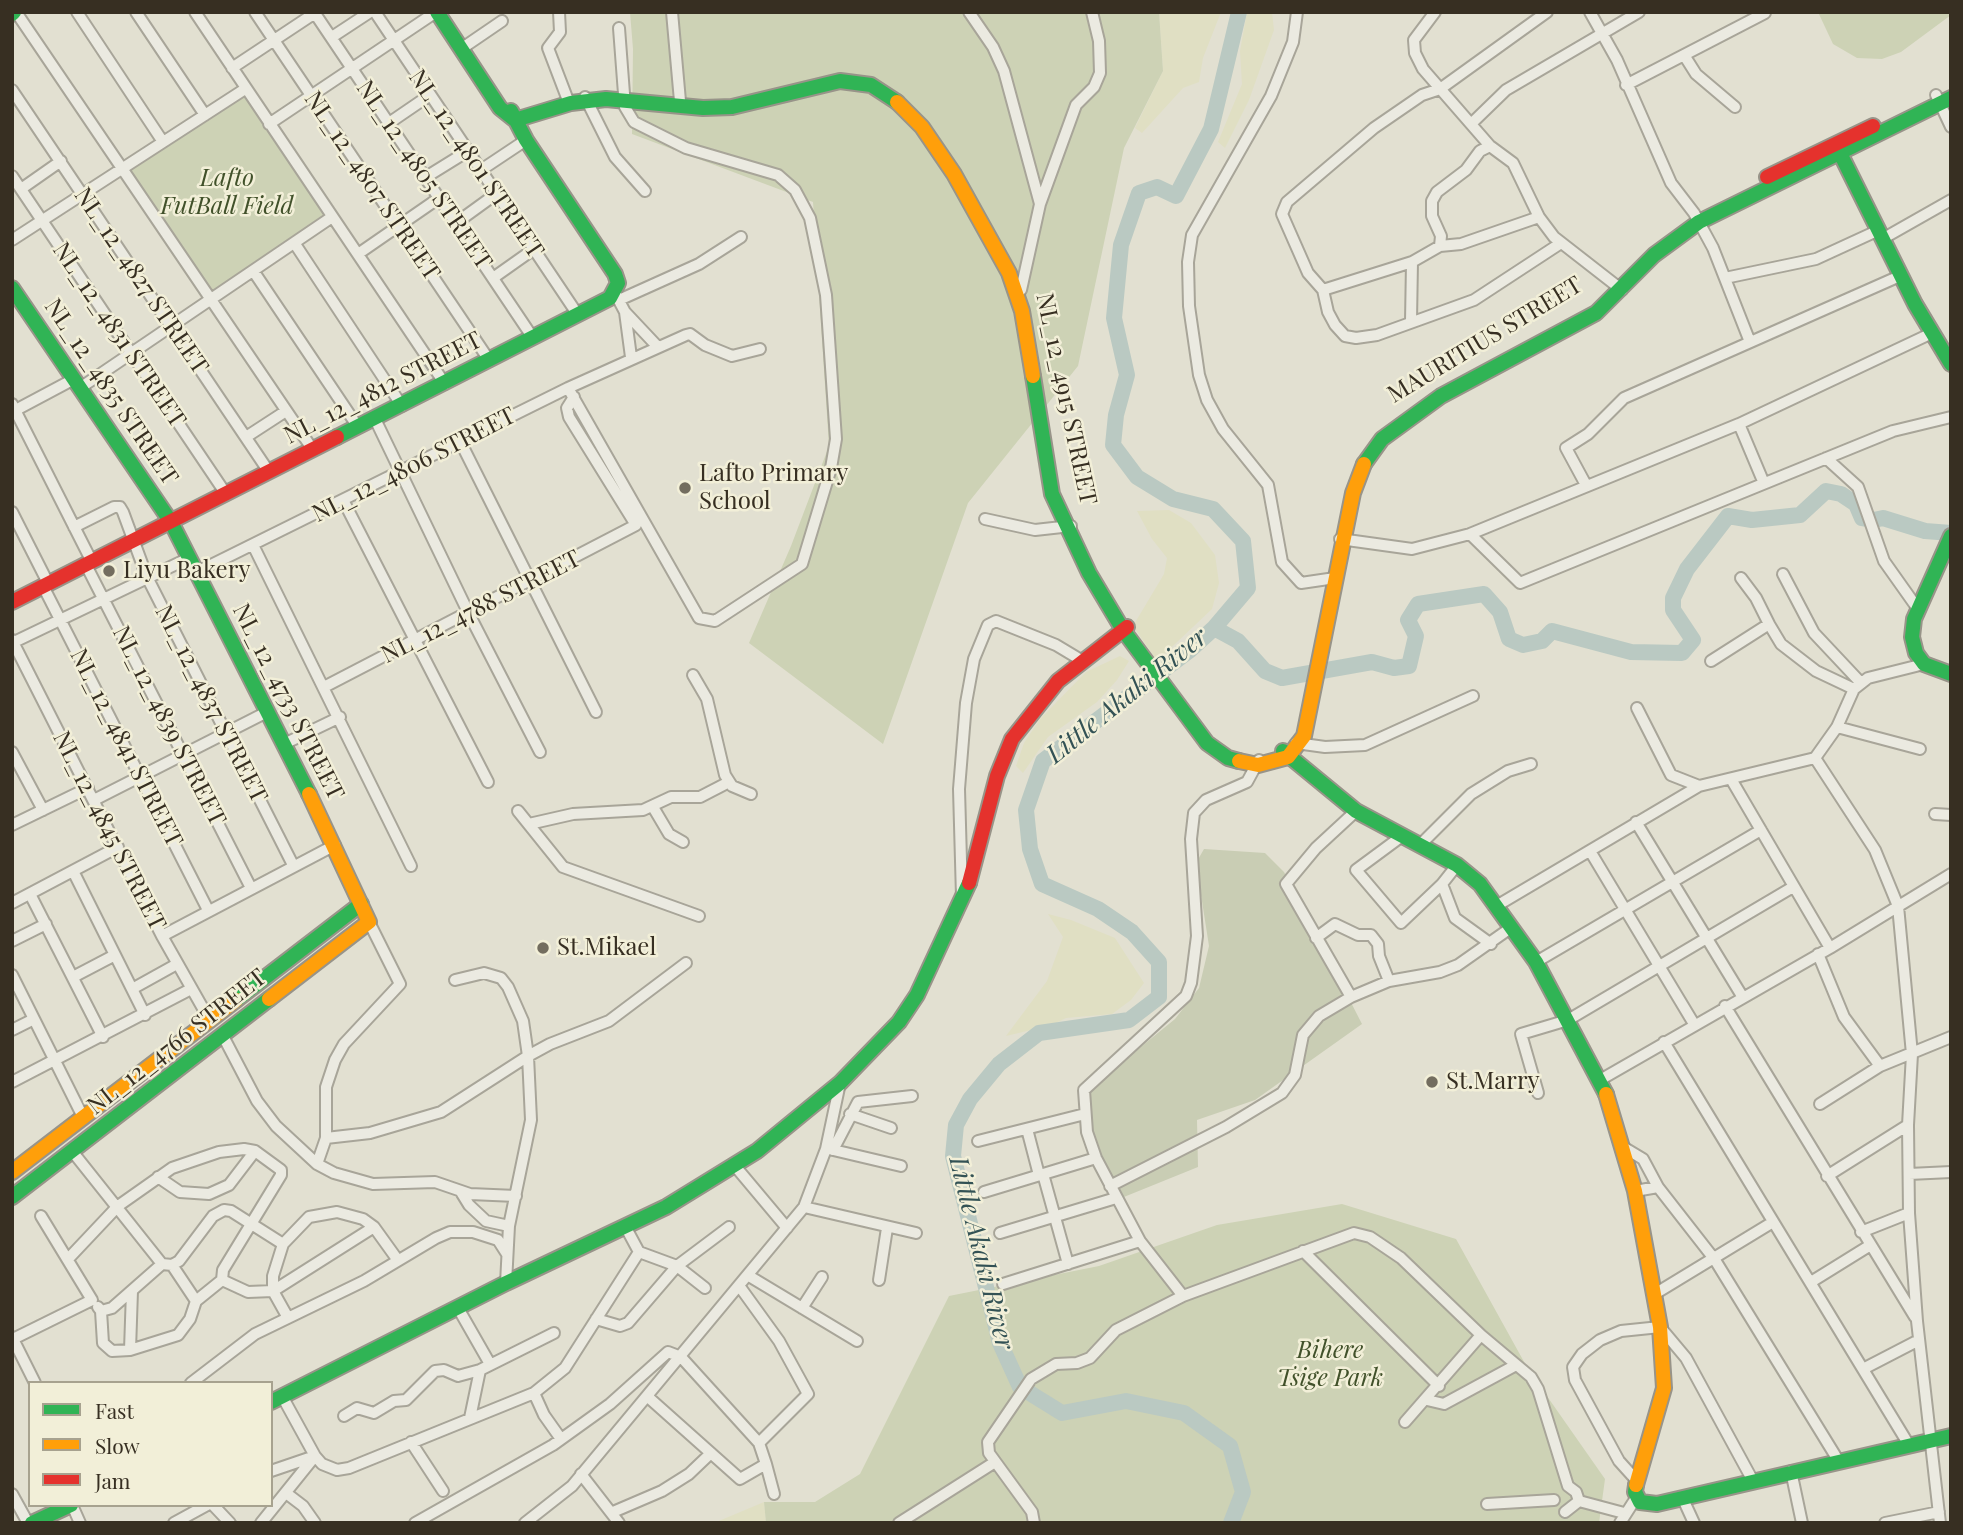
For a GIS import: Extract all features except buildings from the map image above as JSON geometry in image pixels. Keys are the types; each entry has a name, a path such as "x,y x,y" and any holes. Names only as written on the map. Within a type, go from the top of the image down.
{"main road":[{"path":"437,12 513,115 526,140 615,274 618,283 617,296"},
{"path":"444,12 464,47"},
{"name":"NL_12_4915 STREET","path":"513,115 585,97 732,102 840,75 860,77 885,87 925,123 957,170 990,225 1021,290 1057,492 1068,526"},
{"name":"NL_12_4915 STREET","path":"626,97 718,108 847,80 871,85 910,114 938,150 977,213 1016,292 1052,494 1068,526 1125,628 1172,692 1221,747 1259,761"},
{"name":"MAURITIUS STREET","path":"1291,749 1312,691 1340,539 1358,477 1373,450 1391,431 1451,390 1588,318 1618,287 1696,218 1943,99 1951,86"},
{"path":"1838,148 1932,333 1951,364"},
{"name":"NL_12_4835 STREET","path":"12,288 171,522"},
{"name":"NL_12_4812 STREET","path":"12,603 617,296"},
{"name":"NL_12_4733 STREET","path":"171,522 335,845 369,922"},
{"path":"1948,540 1918,609 1912,637 1916,653 1924,664 1951,674"},
{"path":"276,1399 506,1283 666,1207 735,1166 796,1122 840,1083 899,1022 917,995 962,903 980,850 997,776 1012,739 1058,681 1081,660 1125,628"},
{"path":"1259,761 1291,749 1356,811 1457,865 1480,884 1498,905 1535,962 1600,1080 1623,1147 1634,1191 1660,1327 1662,1401 1637,1481 1636,1498 1646,1504 1683,1499 1791,1471 1951,1436"},
{"name":"NL_12_4766 STREET","path":"12,1172 362,904"},
{"name":"NL_12_4766 STREET","path":"12,1197 369,922"},
{"path":"30,1523 66,1507"}],"street":[{"path":"78,12 163,142"},
{"path":"136,12 205,115"},
{"path":"195,12 445,384"},
{"name":"NL_12_4807 STREET","path":"255,12 489,360"},
{"path":"332,37 372,12"},
{"name":"NL_12_4801 STREET","path":"372,12 394,40 578,315"},
{"path":"269,124 437,12"},
{"path":"559,12 560,32 551,41 549,53 567,100"},
{"path":"672,12 680,101"},
{"path":"969,12 993,47 1004,71 1040,204"},
{"path":"1021,290 1040,204 1076,106 1094,87 1100,73 1100,51 1092,12"},
{"path":"1297,12 1293,42 1271,96 1192,235 1188,287 1199,375 1207,400 1223,429 1268,485 1282,562 1301,583 1333,579"},
{"path":"1435,12 1414,40 1415,53 1423,69 1490,146 1513,163 1539,217 1561,243 1618,287"},
{"path":"1547,12 1440,89 1422,95 1374,128 1283,208 1282,214 1303,262 1323,290 1328,312 1345,336 1356,338 1377,335 1474,300 1561,243"},
{"path":"1590,12 1604,34 1671,183 1696,218 1725,278 1750,342"},
{"path":"1471,124 1506,90 1639,12"},
{"path":"14,13 124,167 313,450"},
{"path":"232,68 315,13"},
{"name":"NL_12_4805 STREET","path":"315,13 533,338"},
{"path":"1626,85 1765,13"},
{"path":"464,47 502,21"},
{"path":"571,393 699,618 711,621 718,619 802,564 831,468 836,439 827,295 810,218 795,190 785,179 766,169 675,143 634,122 626,112 619,28"},
{"path":"1684,55 1696,74 1735,107"},
{"path":"12,240 245,89"},
{"name":"NL_12_4827 STREET","path":"12,90 269,472"},
{"path":"389,123 430,95"},
{"path":"585,97 618,162 645,191"},
{"path":"1943,99 1951,127"},
{"path":"481,170 526,140"},
{"path":"1440,246 1441,236 1432,216 1432,201 1437,192 1466,170 1480,151 1490,146"},
{"path":"426,177 468,151"},
{"path":"21,189 61,161"},
{"name":"NL_12_4831 STREET","path":"12,176 226,494"},
{"path":"456,223 496,194"},
{"path":"358,254 439,198"},
{"path":"1725,278 1815,258 1881,234 1951,200"},
{"path":"13,409 77,383 132,353 295,244 332,216"},
{"path":"1323,290 1412,262 1440,246 1461,244 1539,217"},
{"path":"657,346 625,312 617,296 699,264 741,237"},
{"path":"295,244 402,405"},
{"path":"492,278 534,249"},
{"path":"1411,321 1412,262"},
{"path":"254,272 358,427"},
{"path":"1586,485 1566,453 1566,448 1571,442 1588,434 1624,398 1902,275"},
{"path":"625,312 631,358"},
{"path":"1340,539 1412,549 1470,534 1740,424 1932,333"},
{"name":"NL_12_4806 STREET","path":"197,572 460,441 571,393 657,346 690,334 710,348 732,356 760,349"},
{"name":"NL_12_4788 STREET","path":"324,687 636,525 569,417 567,408 571,393"},
{"name":"NL_12_4839 STREET","path":"13,409 74,527 104,599 251,888"},
{"path":"246,438 286,411"},
{"path":"1470,534 1521,583 1762,481 1893,431 1951,417"},
{"path":"375,419 469,614 540,752"},
{"path":"1740,424 1762,481"},
{"path":"460,441 596,712"},
{"path":"1826,458 1858,487 1884,561 1918,609"},
{"path":"343,500 488,782"},
{"name":"NL_12_4837 STREET","path":"74,527 120,508 131,542 147,577 293,865"},
{"name":"NL_12_4841 STREET","path":"12,512 60,619 208,910"},
{"path":"985,519 1035,530 1068,526"},
{"path":"253,545 411,866"},
{"path":"13,642 189,558"},
{"path":"1783,575 1814,633 1857,686"},
{"path":"1741,578 1756,598 1781,644 1816,671 1857,686"},
{"path":"962,903 959,789 966,704 974,659 988,625 996,621 1056,645 1081,660"},
{"path":"1711,661 1769,624"},
{"name":"NL_12_4845 STREET","path":"13,642 162,936 209,1019"},
{"path":"1815,758 1837,727 1857,686 1868,677 1924,664"},
{"path":"693,675 707,699 729,782 751,794"},
{"path":"1291,749 1365,745 1473,696"},
{"path":"1637,708 1671,775 1699,786"},
{"path":"94,800 267,712"},
{"path":"284,744 340,717"},
{"path":"1837,727 1920,749"},
{"path":"12,752 43,810"},
{"path":"1498,905 1699,786 1815,758"},
{"path":"1815,758 1875,850 1898,906 1912,1054 1908,1125 1909,1213 1917,1321 1939,1517 1885,1523"},
{"path":"1183,1296 1140,1241 1096,1158 1088,1138 1085,1114 1087,1086 1158,1024 1189,990 1197,936 1191,838 1194,813 1206,800 1247,782 1259,761"},
{"path":"1420,845 1471,794 1508,771 1531,764"},
{"path":"1731,779 1830,948"},
{"path":"530,824 573,814 628,813 653,807 671,797 701,797 729,782"},
{"path":"12,825 88,788"},
{"path":"653,807 668,834 683,842"},
{"path":"518,811 563,867 699,916"},
{"path":"1351,997 1286,884 1316,848 1356,811"},
{"path":"1935,814 1951,815"},
{"path":"1636,822 1742,996"},
{"path":"1535,962 1672,879 1761,830"},
{"path":"1402,836 1357,868 1375,895 1403,924 1457,865"},
{"path":"162,936 335,845"},
{"path":"12,903 118,847"},
{"path":"1590,850 1694,1024"},
{"path":"73,872 145,1015"},
{"path":"1600,1080 1742,996 1830,948 1951,874"},
{"path":"1442,884 1455,918 1491,944"},
{"path":"1538,1093 1521,1034 1568,1020 1793,887"},
{"path":"30,894 103,1037"},
{"path":"317,1164 326,1138 326,1087 335,1060 344,1044 400,984 369,922"},
{"path":"12,941 46,924"},
{"path":"1315,937 1335,924 1358,935 1371,935 1378,944 1380,959 1389,981"},
{"path":"1110,1186 1226,1127 1282,1093 1295,1076 1303,1035 1309,1025 1351,997 1389,981 1440,972 1458,965 1512,928"},
{"path":"1818,954 1843,1017 1880,1066"},
{"path":"73,977 115,955"},
{"path":"326,1138 370,1133 441,1112 550,1044 609,1021 686,963"},
{"path":"132,989 177,964"},
{"path":"456,980 493,973 509,987 523,1021 528,1056 531,1120 509,1226 506,1283"},
{"path":"12,975 83,1117"},
{"path":"12,1082 191,989"},
{"path":"1725,1006 1917,1321"},
{"path":"12,1030 34,1019"},
{"path":"223,1036 267,1115 317,1164 334,1173 373,1184 435,1182 461,1192 495,1197 516,1196"},
{"path":"1820,1104 1880,1066 1951,1037"},
{"path":"1664,1042 1909,1446"},
{"path":"829,1149 840,1083"},
{"path":"526,1523 568,1490 804,1207 829,1149 855,1106 864,1100 912,1096"},
{"path":"850,1114 891,1128"},
{"path":"978,1142 1085,1114"},
{"path":"1827,1176 1908,1125"},
{"path":"1027,1129 1068,1264"},
{"path":"1623,1147 1643,1159 1658,1187 1715,1260 1838,1460"},
{"path":"829,1149 901,1166"},
{"path":"72,1151 196,1301"},
{"path":"158,1177 180,1192 208,1194 229,1185 255,1151"},
{"path":"68,1259 118,1206 172,1168 219,1152 255,1151 279,1167 281,1175 250,1225 223,1270 222,1280 196,1301 190,1320 178,1335 121,1352 106,1348 101,1335 107,1310 167,1265 186,1256 219,1212 231,1211 250,1225 283,1244"},
{"path":"984,1192 1096,1158"},
{"path":"735,1166 787,1228"},
{"path":"1909,1174 1951,1172"},
{"path":"1634,1191 1658,1187"},
{"path":"461,1192 469,1205 486,1221 509,1226"},
{"path":"1000,1233 1116,1198"},
{"path":"804,1207 916,1233"},
{"path":"287,1316 273,1291 273,1276 283,1244 301,1222 321,1213 350,1214 374,1227 397,1259"},
{"path":"1861,1232 1909,1213"},
{"path":"41,1216 92,1300 107,1310 130,1317"},
{"path":"1654,1295 1773,1222"},
{"path":"625,1226 639,1252 677,1266 705,1288"},
{"path":"222,1280 248,1292 273,1291 374,1227"},
{"path":"596,1319 620,1326 628,1323 677,1266 729,1227"},
{"path":"879,1280 887,1227"},
{"path":"193,1381 219,1358 287,1316 346,1290 397,1259 450,1233 473,1232 488,1236 498,1240 507,1254"},
{"path":"1034,1523 1032,1512 995,1462 988,1442 1031,1379 1056,1364 1077,1363 1090,1358 1116,1330 1183,1296 1354,1233 1370,1237 1401,1258 1481,1335 1531,1377 1538,1389 1568,1486 1576,1492 1579,1501 1622,1518 1636,1498"},
{"path":"1003,1284 1140,1241"},
{"path":"1811,1282 1869,1246"},
{"path":"1303,1251 1439,1386"},
{"path":"276,1399 315,1456 330,1469 344,1469 534,1393 565,1368 639,1252"},
{"path":"749,1276 857,1342"},
{"path":"802,1308 822,1277"},
{"path":"740,1287 779,1341 808,1394 759,1443"},
{"path":"130,1350 132,1291"},
{"path":"34,1381 13,1338 92,1300"},
{"path":"458,1308 485,1367 470,1418"},
{"path":"1637,1481 1619,1461 1575,1380 1573,1367 1582,1354 1600,1340 1621,1331 1660,1327 1686,1358 1753,1481"},
{"path":"344,1416 357,1408 374,1413 391,1403 406,1400 435,1371 444,1370 458,1376 485,1367 554,1333"},
{"path":"1405,1422 1481,1335"},
{"path":"1863,1369 1919,1340"},
{"path":"415,1523 561,1439 610,1404 663,1355 672,1352 681,1357 759,1443 774,1494"},
{"path":"1427,1399 1444,1404 1516,1366"},
{"path":"534,1393 544,1415 561,1439"},
{"path":"648,1397 742,1479 766,1464"},
{"path":"411,1442 443,1491"},
{"path":"613,1512 662,1491 689,1474 710,1453"},
{"path":"273,1470 315,1456"},
{"path":"261,1523 315,1456"},
{"path":"899,1523 995,1462"},
{"path":"1791,1471 1802,1523"},
{"path":"581,1474 619,1523"},
{"path":"1568,1486 1559,1490 1555,1500 1564,1517 1579,1501"},
{"path":"286,1493 303,1506 315,1523"},
{"path":"12,1494 30,1523"},
{"path":"1683,1499 1694,1523"},
{"path":"1487,1504 1555,1500"},
{"path":"72,1507 80,1523"},
{"path":"174,1523 203,1507"},
{"path":"214,1507 230,1523"}],"green space":[{"path":"630,12 1159,12 1163,71 1124,148 1078,366 968,503 883,744 749,643 791,546 829,446 813,202 632,134 633,49"},
{"path":"1159,12 1221,12 1203,58 1199,82 1183,88 1142,133 1135,128 1163,71"},
{"path":"1247,12 1272,12 1274,30 1249,100 1225,148 1218,142 1242,84 1240,51"},
{"path":"1818,12 1951,12 1951,15 1901,52 1882,59 1857,58 1833,44"},
{"name":"Lafto FutBall Field","path":"246,90 331,216 212,300 122,169"},
{"path":"1169,510 1191,523 1215,555 1219,583 1212,609 1157,661 1133,626 1164,574 1167,558 1152,539 1137,511"},
{"path":"1120,656 1129,661 1117,680 1097,702 1048,737 1023,773 1016,766 1024,743 1040,719 1086,672"},
{"path":"1204,849 1265,853 1284,872 1362,1024 1255,1100 1197,1120 1198,1167 1114,1201 1086,1147 1082,1095 1175,1019 1199,988 1209,946 1196,863"},
{"path":"1048,914 1071,920 1115,938 1144,983 1131,1000 1112,1014 1066,1018 1052,1025 1006,1036 1047,981 1063,937"},
{"name":"Bihere Tsige Park","path":"1342,1204 1456,1239 1528,1369 1605,1479 1599,1523 766,1523 764,1502 815,1502 860,1474 949,1296 1099,1266 1217,1225"},
{"path":"764,1502 766,1523 714,1523"}],"waterway":[{"name":"Little Akaki River","path":"1231,1523 1243,1492 1230,1446 1184,1413 1126,1401 1062,1413 1020,1387 1000,1343 953,1156 956,1125 970,1099 999,1064 1039,1033 1129,1020 1159,997 1159,962 1132,932 1098,909 1042,884 1030,849 1026,810 1043,761 1190,650 1214,628 1248,588 1243,541 1213,509 1173,499 1137,477 1113,445 1116,415 1127,375 1114,318 1121,245 1139,193 1157,187 1176,196 1211,129 1239,12"},
{"path":"1214,628 1238,641 1265,671 1282,678 1372,662 1394,668 1409,666 1416,636 1408,620 1418,604 1484,594 1500,612 1509,639 1523,645 1542,641 1552,631 1631,652 1682,653 1693,640 1673,610 1673,598 1687,569 1728,516 1752,520 1800,515 1826,491 1841,494 1856,504 1862,518 1883,518 1925,531 1951,533"}],"traffic: fast":[{"path":"437,12 500,108 515,120 571,103 606,99 703,108 732,107 840,81 871,85 897,102"},
{"path":"1364,464 1382,439 1441,396 1596,313 1654,255 1699,222 1951,98"},
{"path":"337,437 610,298 618,283 615,274 526,140 511,111"},
{"path":"1836,145 1915,304 1951,364"},
{"path":"12,288 171,522 309,794"},
{"path":"1033,376 1052,494 1089,573 1123,630 1207,743 1228,758 1239,761"},
{"path":"1951,536 1914,619 1912,637 1916,653 1924,664 1951,674"},
{"path":"1283,751 1356,811 1457,865 1480,884 1536,962 1606,1094"},
{"path":"273,1401 506,1283 666,1207 757,1151 840,1083 899,1022 917,995 969,883"},
{"path":"236,1000 361,904"},
{"path":"12,1197 269,999"},
{"path":"1636,1485 1635,1492 1640,1502 1657,1504 1951,1436"},
{"path":"32,1523 67,1507"}],"traffic: slow":[{"path":"897,102 922,127 954,174 1009,273 1022,311 1033,376"},
{"path":"1239,761 1258,765 1288,757 1304,736 1353,493 1364,464"},
{"path":"269,999 369,922 309,794"},
{"path":"12,1172 236,1000"},
{"path":"1606,1094 1635,1191 1660,1327 1664,1388 1636,1485"}],"traffic: jam":[{"path":"1767,177 1873,126"},
{"path":"12,602 337,437"},
{"path":"969,883 997,776 1012,739 1058,681 1127,627"}],"place":[{"name":"Lafto Primary School","path":"685,488"},
{"name":"Liyu Bakery","path":"109,571"},
{"name":"St.Mikael","path":"543,948"},
{"name":"St.Marry","path":"1432,1082"}]}
